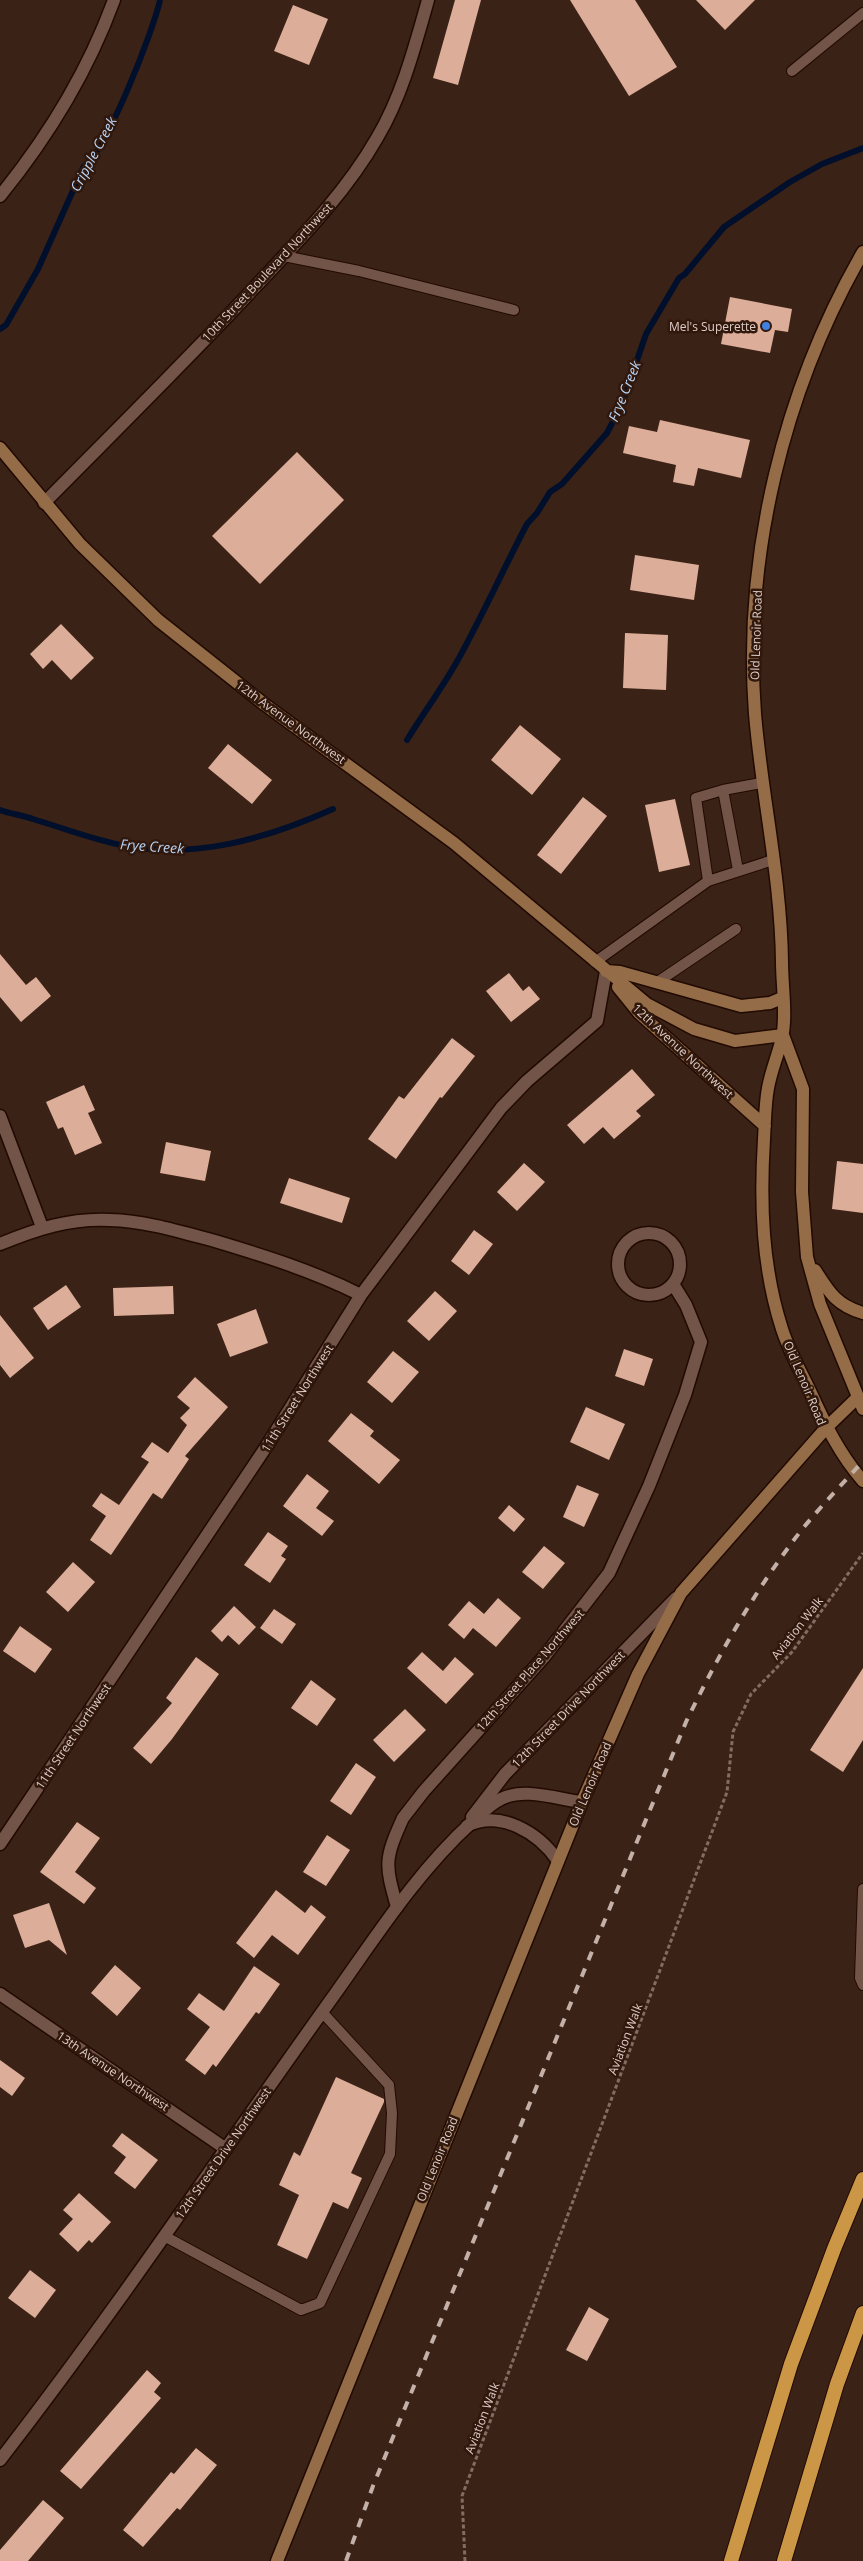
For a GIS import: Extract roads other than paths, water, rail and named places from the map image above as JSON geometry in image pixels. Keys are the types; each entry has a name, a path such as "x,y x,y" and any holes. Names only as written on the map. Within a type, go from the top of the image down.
{"highway":[{"path":"731,2561 792,2364 834,2249 863,2179"},
{"path":"784,2561 837,2384 863,2313"}],"main road":[{"name":"Old Lenoir Road","path":"277,2561 582,1802 638,1674 681,1593 826,1428 783,1330 769,1279 763,1226 762,1184 768,1088 783,1035 782,927 761,783 755,709 753,649 756,596 772,493 787,432 804,379 826,324 863,252"},
{"name":"12th Avenue Northwest","path":"0,448 44,503 104,568 158,620 264,704 454,843 647,1004 694,1029 735,1041 783,1035"},
{"name":"12th Avenue Northwest","path":"606,971 620,972 741,1006 770,1003 782,998"},
{"name":"12th Avenue Northwest","path":"606,971 639,1013 765,1126"},
{"name":"Old Lenoir Road","path":"783,1035 803,1089 802,1192 808,1257 820,1304 861,1400"},
{"path":"808,1257 831,1296 853,1310 863,1313"},
{"path":"861,1400 826,1428 863,1481"}],"street":[{"path":"0,196 46,134 75,87 103,31 114,0"},
{"name":"10th Street Boulevard Northwest","path":"44,503 284,256 345,186 378,137 400,90 428,0"},
{"name":"11th Street Northwest","path":"0,1844 266,1447 361,1295 502,1108 526,1081 597,1021 606,971"},
{"path":"0,1116 42,1227"},
{"path":"0,1244 42,1227 110,1220 167,1228 283,1261 361,1295"},
{"path":"647,1233 667,1239 679,1255 678,1276 673,1284 656,1295 635,1293 621,1278 618,1258 622,1249 633,1238 647,1233"},
{"name":"12th Street Place Northwest","path":"397,1907 386,1867 391,1844 403,1818 574,1621 608,1573 633,1524 684,1395 701,1342 686,1305 673,1284"},
{"name":"12th Street Drive Northwest","path":"0,2460 78,2360 397,1907 446,1847 462,1831 505,1774 681,1593"},
{"path":"462,1831 499,1799 512,1794 582,1802"},
{"path":"462,1831 469,1825 486,1819 505,1822 534,1836 558,1861"},
{"name":"13th Avenue Northwest","path":"0,1994 226,2149"}],"lane":[{"path":"792,71 863,12"},
{"path":"284,256 359,271 514,310"},
{"path":"708,881 696,798 723,790 761,783"},
{"path":"723,790 738,870"},
{"path":"595,962 708,881 773,860"},
{"path":"656,983 736,929"},
{"path":"863,1890 860,1978 863,1985"},
{"path":"166,2237 301,2310 320,2303 390,2154 392,2113 389,2085 322,2012"}],"waterway":[{"name":"Cripple Creek","path":"0,329 6,325 38,269 84,166 93,156 116,115 149,36 160,0"},
{"name":"Frye Creek","path":"407,740 459,658 527,524 537,513 550,492 562,484 607,433 622,404 646,334 679,278 685,274 724,227 790,182 822,164 863,148"},
{"name":"Frye Creek","path":"0,810 110,843 148,849 176,850 229,844 256,838 333,809"}],"railway":[{"path":"346,2561 373,2486 686,1722 733,1633 773,1569 805,1525 863,1461"}],"place":[{"name":"Mel's Superette","path":"766,326"}]}
